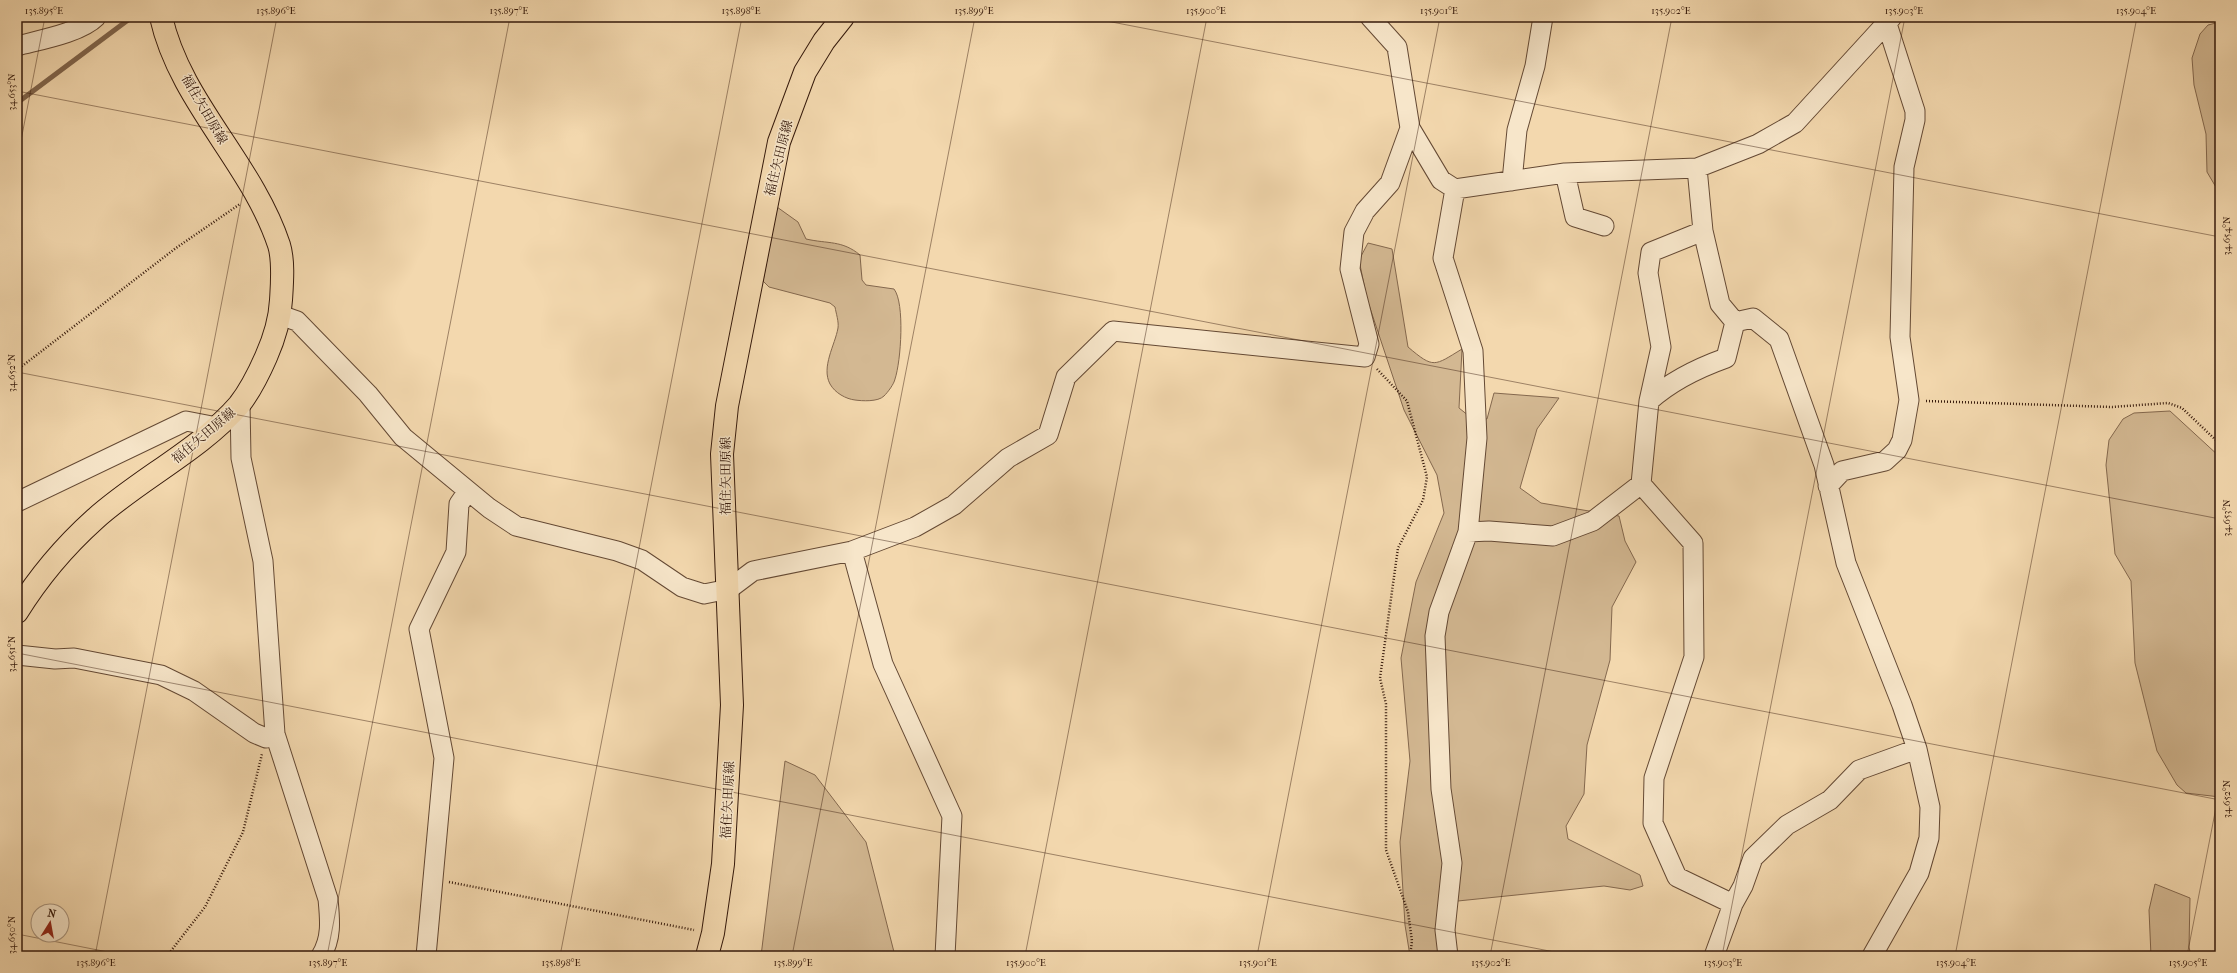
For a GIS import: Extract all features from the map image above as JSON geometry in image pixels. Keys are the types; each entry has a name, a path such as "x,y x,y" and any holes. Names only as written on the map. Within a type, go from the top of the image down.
{"main road":[{"name":"福住矢田原線","path":"17,612 44,572 95,519 217,427 240,404 259,372 280,315 282,285 280,246 257,193 200,108 166,40 161,17"},
{"name":"福住矢田原線","path":"707,956 723,864 732,705 729,589 722,454 727,406 778,150 805,72 824,41 843,17"}],"street":[{"path":"17,46 56,35 90,23 96,17"},
{"path":"1370,17 1397,47 1410,128 1441,180 1455,189 1565,173 1697,168 1758,144 1795,123 1890,21"},
{"path":"1512,181 1517,130 1535,66 1544,17"},
{"path":"1828,486 1842,471 1885,461 1897,450 1902,440 1909,400 1900,337 1904,167 1915,120 1915,112 1890,21"},
{"path":"280,315 297,320 368,394 403,437 489,508 516,526 616,551 642,560 682,587 704,594 729,589 752,571 852,551 915,527 954,505 1008,458 1048,435 1066,377 1113,331 1365,357 1369,344 1350,269 1354,232 1365,211 1390,183 1410,128"},
{"path":"1697,168 1703,231 1720,304 1734,322"},
{"path":"1565,173 1575,217 1604,226"},
{"path":"1448,956 1445,930 1452,863 1442,789 1435,636 1439,612 1468,532 1477,438 1473,351 1443,258 1455,189"},
{"path":"1468,532 1552,536 1593,521 1641,484 1649,401 1661,347 1648,273 1650,252 1703,231"},
{"path":"1734,322 1753,318 1779,339 1824,464 1846,563 1902,705 1917,749 1930,807 1929,838 1919,873 1872,956"},
{"path":"1649,401 1664,388 1709,364 1726,358 1734,322"},
{"path":"240,404 241,458 262,561 271,736 328,899 331,927 327,947 321,956"},
{"path":"17,502 186,421 217,427"},
{"path":"1641,484 1693,543 1694,657 1654,778 1653,823 1677,877 1733,904"},
{"path":"426,956 444,758 419,629 456,552 459,504 468,491"},
{"path":"852,551 883,664 952,816 945,956"},
{"path":"17,655 55,659 74,658 161,675 194,691 254,733 271,736"},
{"path":"1714,956 1733,904 1743,886 1753,858 1787,825 1830,800 1858,770 1917,749"}],"path":[{"path":"17,370 176,248 257,193"},
{"path":"1365,357 1407,401 1427,477 1423,500 1398,548 1380,678 1386,704 1386,850 1408,912 1412,941 1410,956"},
{"path":"1909,400 2112,407 2168,403 2182,408 2220,444"},
{"path":"167,956 205,907 243,832 271,736"},
{"path":"433,879 712,933"}],"shaded area":[{"path":"2220,22 2220,194 2207,172 2206,134 2194,85 2192,58 2200,34 2208,25"},
{"path":"777,207 798,222 806,239 841,245 860,255 862,280 866,285 894,289 900,306 901,319 899,359 895,379 887,392 881,398 870,401 862,401 844,397 830,384 827,370 838,326 835,307 830,303 769,287 763,281"},
{"path":"1368,243 1392,249 1408,347 1423,359 1434,363 1445,359 1462,349 1459,408 1469,416 1487,419 1494,393 1559,398 1537,429 1520,488 1541,503 1619,516 1625,541 1636,562 1612,607 1610,660 1587,745 1584,794 1566,826 1568,839 1640,875 1643,886 1630,890 1604,886 1448,902 1443,956 1410,956 1405,925 1400,842 1410,761 1401,658 1416,582 1444,513 1437,475 1404,410 1367,299 1359,260"},
{"path":"2170,411 2220,457 2220,797 2186,793 2177,785 2157,751 2135,663 2131,581 2115,554 2106,465 2109,440 2123,419 2134,413"},
{"path":"785,761 815,775 866,842 895,956 761,956"},
{"path":"2155,884 2190,898 2189,947 2191,956 2151,956 2149,910"}],"waterway":[{"path":"17,103 132,17"}]}
